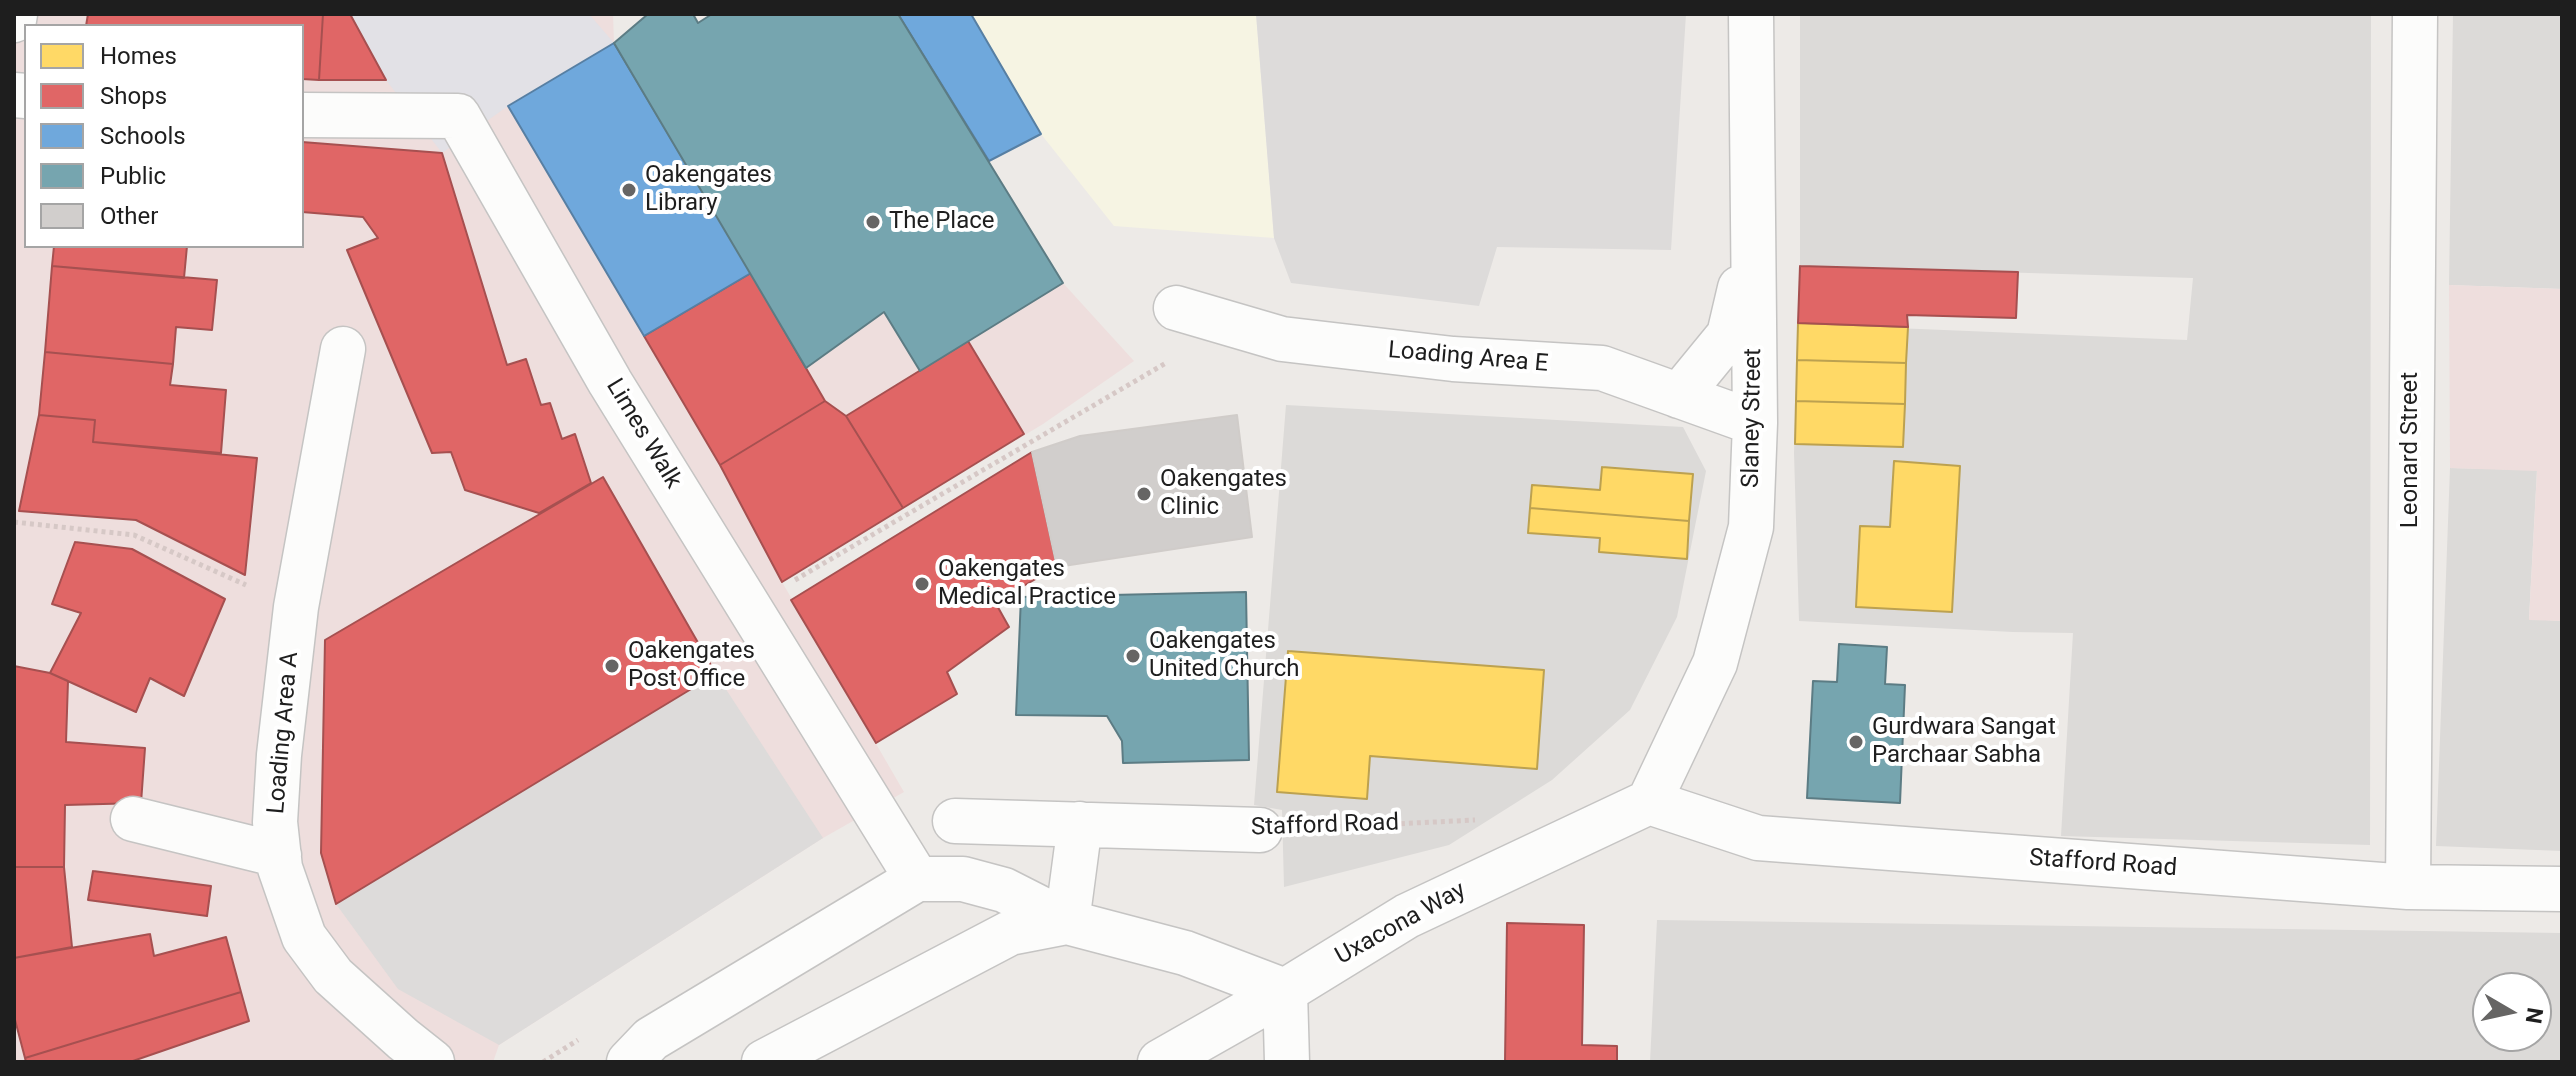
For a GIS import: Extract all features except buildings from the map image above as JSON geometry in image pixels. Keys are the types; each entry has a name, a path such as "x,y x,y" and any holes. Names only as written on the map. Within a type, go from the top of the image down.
{"street":[{"path":"14,20 15,14"},
{"name":"Slaney Street","path":"1649,802 1715,663 1751,527 1755,423 1751,14"},
{"name":"Leonard Street","path":"2408,887 2415,14"},
{"name":"Limes Walk","path":"304,115 458,116 610,382 917,879"},
{"path":"1679,396 1729,335 1752,235"},
{"name":"Loading Area E","path":"1176,308 1282,339 1453,359 1602,368 1755,423"},
{"name":"Loading Area A","path":"343,349 296,607 279,755 275,822 280,868 304,937 333,976 432,1062"},
{"name":"Stafford Road","path":"1649,802 1758,838 2408,887 2562,889"},
{"name":"Uxacona Way","path":"1160,1062 1285,991 1407,916 1649,802"},
{"path":"133,819 279,855"},
{"name":"Stafford Road","path":"955,821 1260,830"},
{"path":"1067,922 1080,824"},
{"path":"629,1062 651,1039 917,879 963,879 1004,890 1067,922 1185,953 1285,991 1287,1062"},
{"path":"764,1062 1010,933 1067,922"}],"path":[{"path":"749,607 1165,364 1239,327"},
{"path":"14,522 134,535 296,607"},
{"name":"Stafford Road","path":"1260,830 1535,817 1548,850"}],"shaded area":[{"path":"14,14 613,14 614,43 508,106 720,464 825,402 806,368 884,312 920,371 1063,283 1134,361 1043,424 782,582 904,792 823,838 499,1045 493,1062 14,1062"},
{"path":"350,14 589,14 614,43 508,106 442,153 386,80"},
{"path":"898,14 1256,14 1274,238 1114,226 1041,134 989,161"},
{"path":"1256,14 1686,14 1671,250 1497,247 1479,306 1291,283 1274,238"},
{"path":"1800,14 2371,14 2370,845 2061,836 2073,633 1799,621 1794,453 1798,324 2187,340 2193,278 1800,266"},
{"path":"2453,14 2562,14 2562,289 2449,285"},
{"path":"2449,285 2562,289 2562,621 2529,620 2537,471 2450,468"},
{"path":"1286,405 1683,427 1706,471 1677,617 1630,710 1552,780 1449,845 1284,887 1282,810 1254,805"},
{"path":"2450,468 2537,470 2529,619 2562,621 2562,851 2436,846"},
{"path":"716,674 823,838 499,1045 398,989 336,904"},
{"path":"1657,920 2562,933 2562,1062 1650,1062"}],"place":[{"name":"Oakengates Library","path":"629,190"},
{"name":"The Place","path":"873,222"},
{"name":"Oakengates Clinic","path":"1144,494"},
{"name":"Oakengates Medical Practice","path":"922,584"},
{"name":"Oakengates United Church","path":"1133,656"},
{"name":"Oakengates Post Office","path":"612,666"},
{"name":"Gurdwara Sangat Parchaar Sabha","path":"1856,742"}]}
